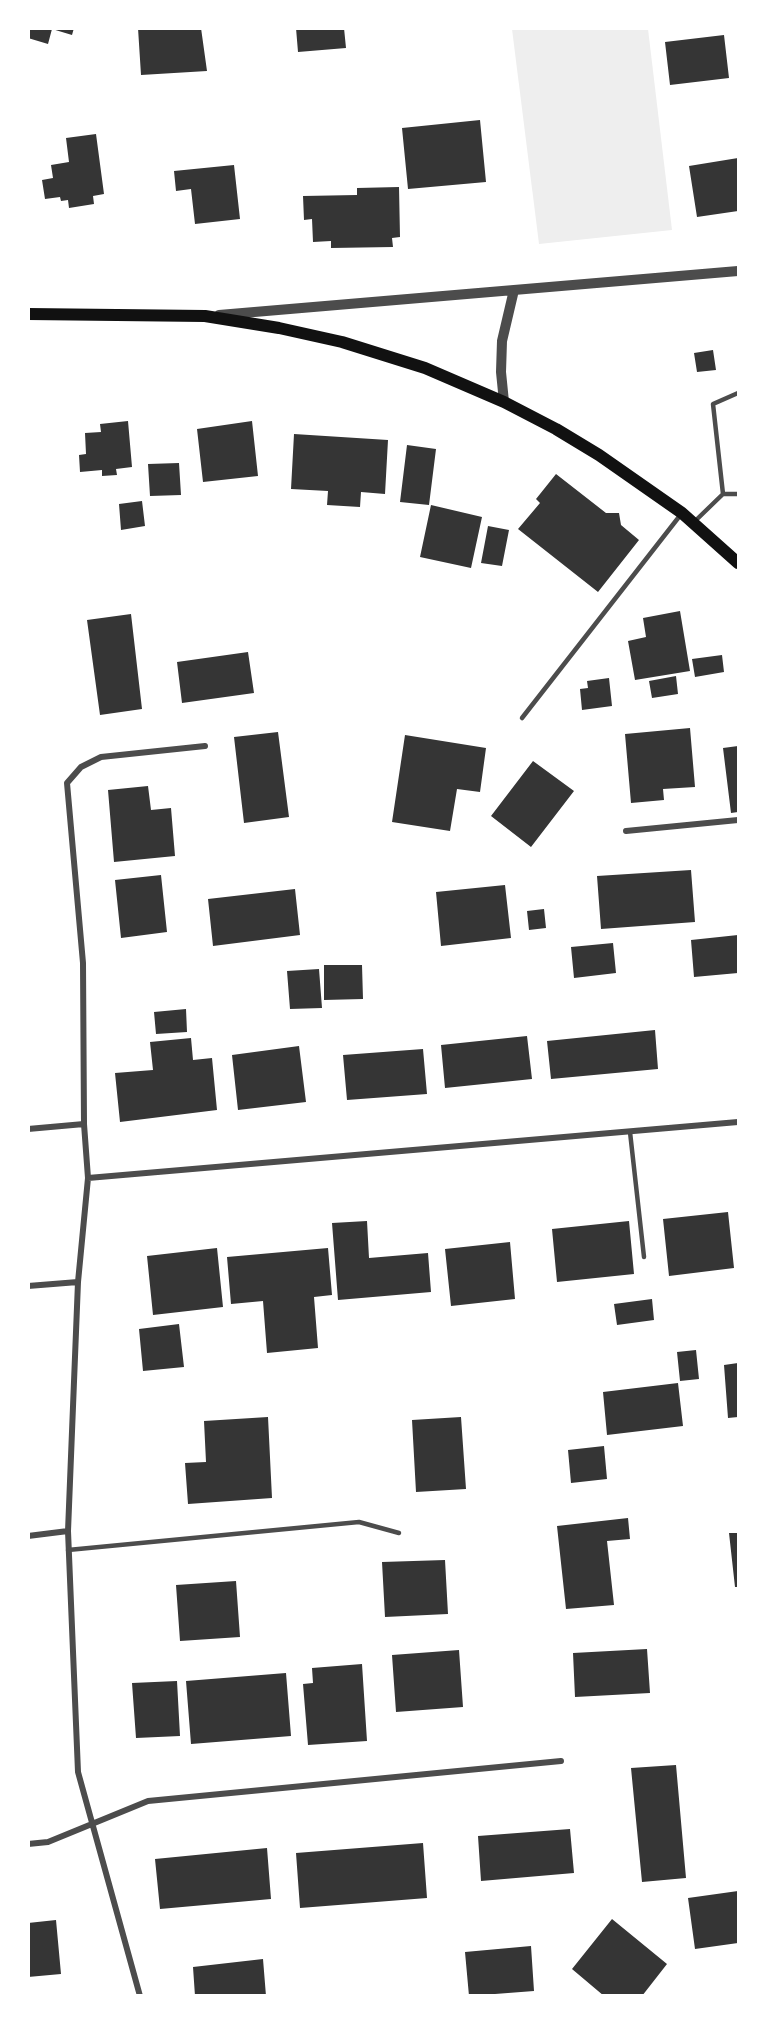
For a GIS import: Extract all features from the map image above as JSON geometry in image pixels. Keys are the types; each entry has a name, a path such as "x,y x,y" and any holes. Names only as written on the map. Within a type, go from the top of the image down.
{"main road":[{"path":"28,314 205,316 279,328 342,342 425,368 504,402 599,455 682,513 738,563"}],"street":[{"path":"205,316 738,271"},
{"path":"504,402 501,372 502,340 514,290"},
{"path":"140,1995 78,1772 68,1531 78,1282 88,1178 84,1124 83,963 67,783 81,767 101,757 205,746"},
{"path":"627,831 738,820"},
{"path":"88,1178 738,1122"},
{"path":"28,1129 84,1124"},
{"path":"28,1286 78,1282"},
{"path":"28,1536 68,1531"},
{"path":"28,1844 48,1842 148,1801 561,1761"}],"lane":[{"path":"723,494 714,404 738,393"},
{"path":"693,523 723,494 738,495"},
{"path":"522,718 682,513"},
{"path":"630,1132 644,1257"},
{"path":"68,1551 359,1522 399,1533"}],"shaded area":[{"path":"512,29 648,29 672,230 539,244"}],"building":[{"path":"28,28 74,28 72,35 52,29 48,44 28,38"},
{"path":"138,28 201,28 207,71 141,75"},
{"path":"296,28 344,28 346,48 298,52"},
{"path":"724,35 729,78 670,85 665,42"},
{"path":"480,120 486,182 408,189 402,128"},
{"path":"96,134 104,194 93,196 94,204 69,208 68,200 61,201 60,197 45,199 42,180 53,178 51,165 69,162 66,138"},
{"path":"738,158 738,211 697,217 689,166"},
{"path":"234,165 240,219 195,224 191,189 176,191 174,171"},
{"path":"399,187 400,237 392,238 393,247 331,248 331,241 313,242 312,219 304,220 303,196 357,195 357,188"},
{"path":"713,350 716,370 697,372 694,353"},
{"path":"128,421 132,467 116,469 117,475 102,476 102,470 80,472 79,455 86,454 85,433 101,432 100,424"},
{"path":"252,421 258,476 203,482 197,429"},
{"path":"294,434 388,440 385,494 361,492 360,507 327,505 328,491 291,489"},
{"path":"407,445 436,449 429,505 400,502"},
{"path":"179,463 181,495 150,496 148,464"},
{"path":"556,474 606,513 619,513 621,525 639,540 598,592 518,529 540,503 536,499"},
{"path":"142,501 145,526 121,530 119,504"},
{"path":"431,505 482,517 471,568 420,557"},
{"path":"488,526 509,530 502,566 481,563"},
{"path":"680,611 690,671 635,680 628,641 646,637 643,618"},
{"path":"131,614 142,709 100,715 87,620"},
{"path":"248,652 254,693 182,703 177,662"},
{"path":"722,655 724,672 695,677 692,659"},
{"path":"676,676 678,694 652,698 649,681"},
{"path":"609,678 612,706 582,710 580,689 588,688 587,681"},
{"path":"690,728 695,787 663,789 664,800 631,803 625,734"},
{"path":"278,732 289,817 244,823 234,737"},
{"path":"405,735 486,748 480,792 457,789 450,831 392,822"},
{"path":"738,746 738,812 731,813 723,748"},
{"path":"533,761 574,791 531,847 491,816"},
{"path":"148,786 151,810 171,808 175,856 114,862 108,790"},
{"path":"691,870 695,922 601,929 597,876"},
{"path":"161,875 167,932 121,938 115,880"},
{"path":"505,885 511,938 441,946 436,892"},
{"path":"295,889 300,935 213,946 208,899"},
{"path":"544,909 546,928 529,930 527,911"},
{"path":"738,935 738,973 694,977 691,940"},
{"path":"613,943 616,973 574,978 571,947"},
{"path":"324,965 362,965 363,999 324,1000"},
{"path":"319,969 322,1008 290,1009 287,971"},
{"path":"186,1009 187,1032 156,1034 154,1012"},
{"path":"655,1030 658,1069 551,1079 547,1041"},
{"path":"527,1036 532,1079 445,1088 441,1045"},
{"path":"191,1038 193,1060 212,1058 217,1110 120,1122 115,1073 153,1070 150,1042"},
{"path":"299,1046 306,1102 238,1110 232,1055"},
{"path":"423,1049 427,1094 347,1100 343,1055"},
{"path":"728,1212 734,1268 669,1276 663,1219"},
{"path":"367,1221 369,1258 428,1253 431,1292 338,1300 332,1223"},
{"path":"629,1221 634,1274 557,1282 552,1229"},
{"path":"510,1242 515,1299 451,1306 445,1249"},
{"path":"217,1248 223,1307 153,1315 147,1256"},
{"path":"328,1248 332,1295 314,1297 318,1348 267,1353 263,1301 231,1304 227,1257"},
{"path":"652,1299 654,1320 617,1325 614,1304"},
{"path":"179,1324 184,1367 143,1371 139,1329"},
{"path":"696,1350 699,1379 680,1381 677,1352"},
{"path":"738,1363 738,1417 728,1418 724,1365"},
{"path":"678,1383 683,1426 607,1435 603,1392"},
{"path":"268,1417 272,1498 188,1504 185,1463 206,1462 204,1421"},
{"path":"461,1417 466,1489 416,1492 412,1420"},
{"path":"604,1446 607,1479 571,1483 568,1450"},
{"path":"628,1518 630,1539 607,1541 614,1605 566,1609 557,1526"},
{"path":"729,1533 738,1533 738,1587 735,1587"},
{"path":"445,1560 448,1614 385,1617 382,1562"},
{"path":"236,1581 240,1637 180,1641 176,1585"},
{"path":"647,1649 650,1693 575,1697 573,1653"},
{"path":"459,1650 463,1707 396,1712 392,1655"},
{"path":"362,1664 367,1741 308,1745 303,1684 313,1683 312,1668"},
{"path":"286,1673 291,1736 191,1744 186,1681"},
{"path":"177,1681 180,1736 136,1738 132,1683"},
{"path":"676,1765 686,1878 642,1882 631,1768"},
{"path":"570,1829 574,1873 481,1881 478,1836"},
{"path":"423,1843 427,1898 300,1908 296,1853"},
{"path":"267,1848 271,1899 160,1909 155,1859"},
{"path":"738,1891 738,1943 695,1949 688,1898"},
{"path":"612,1919 667,1964 642,1996 604,1996 572,1969"},
{"path":"56,1920 61,1974 28,1977 28,1923"},
{"path":"531,1946 534,1991 469,1996 465,1952"},
{"path":"263,1959 266,1996 195,1996 193,1967"}]}
